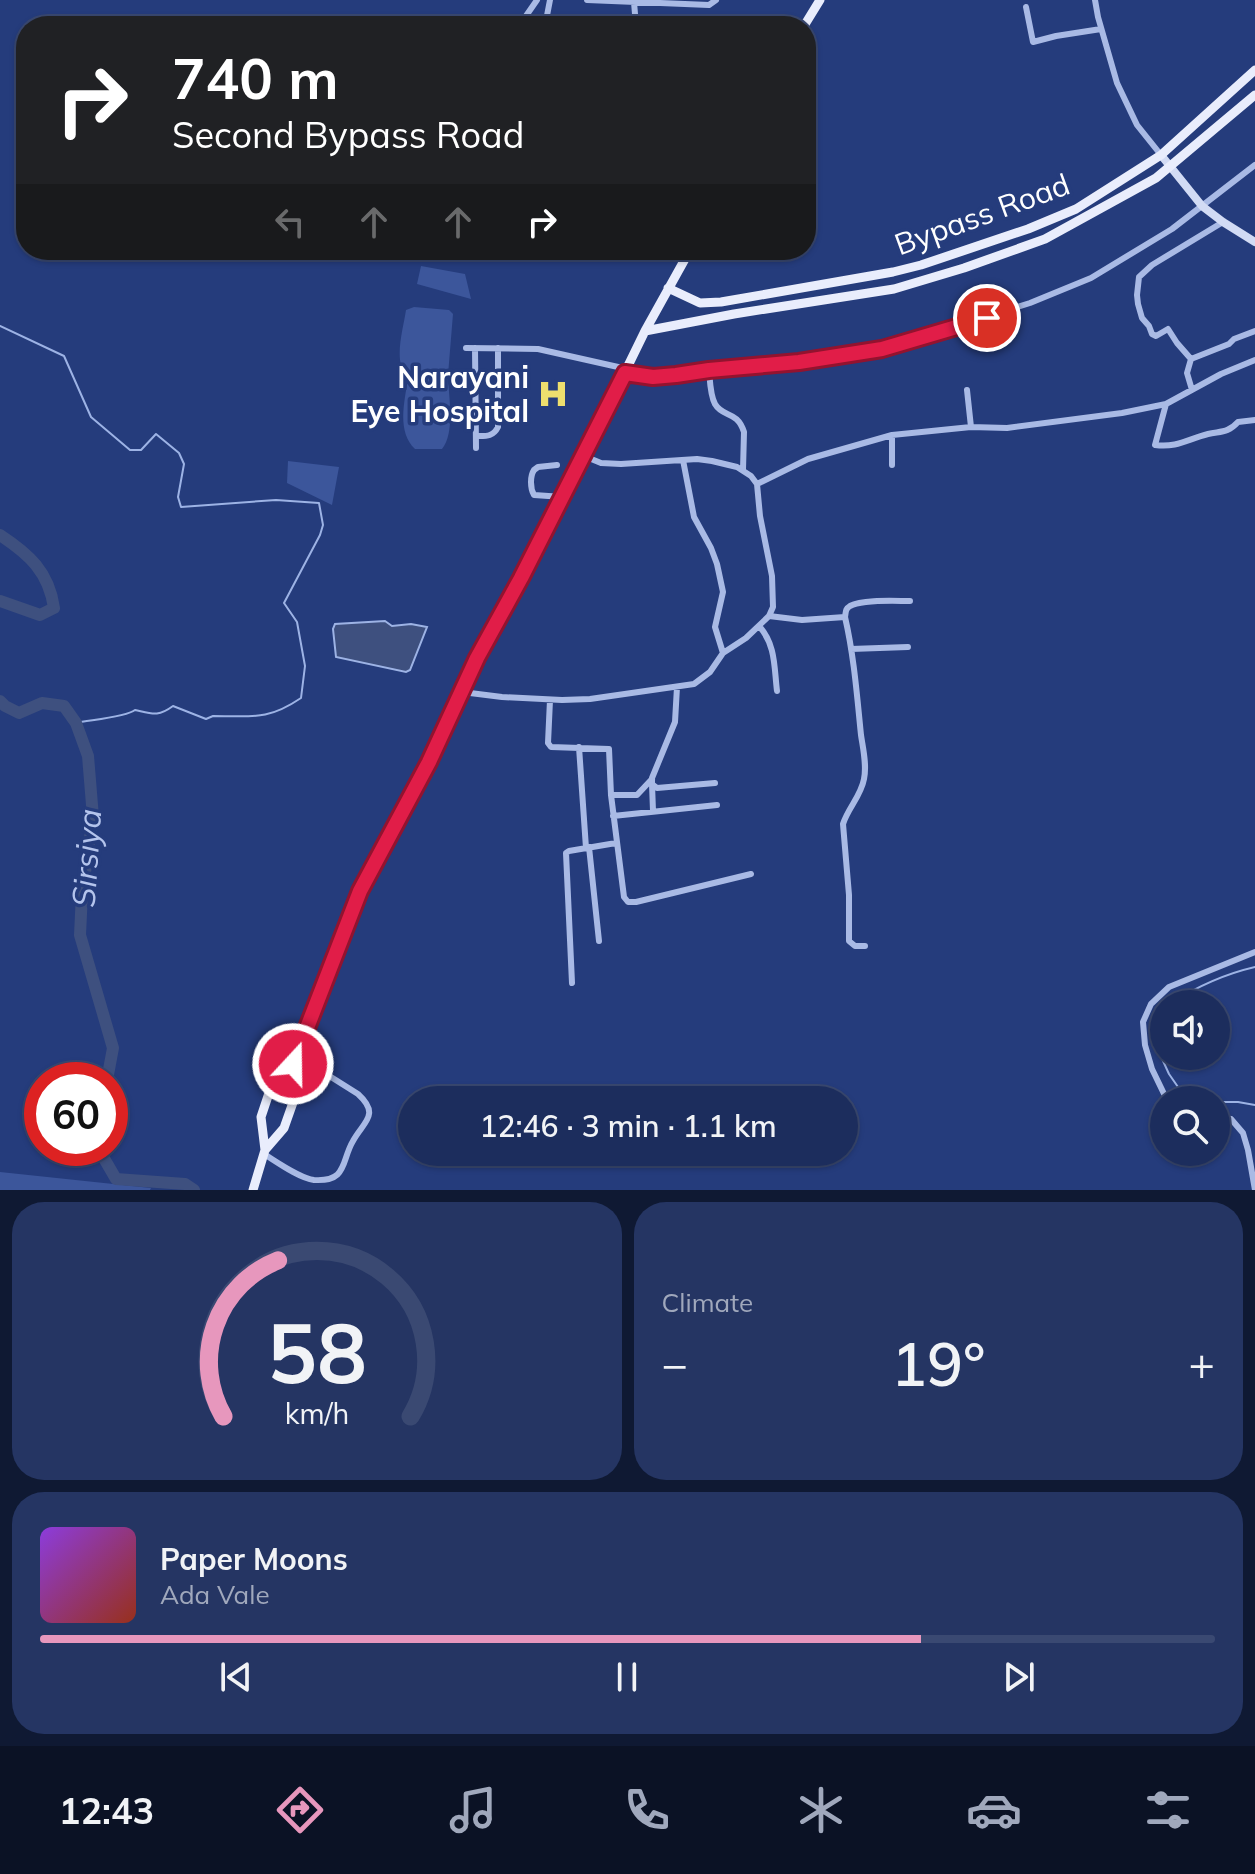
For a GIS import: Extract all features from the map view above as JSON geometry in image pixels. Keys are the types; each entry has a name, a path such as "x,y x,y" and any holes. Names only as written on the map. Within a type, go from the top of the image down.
{"main road":[{"name":"Bypass Road","path":"668,288 700,303 730,299 893,272 1028,229 1076,209 1161,155 1255,70"},
{"name":"Bypass Road","path":"645,331 894,289 1045,239 1156,178 1255,95"},
{"path":"959,253 964,268"},
{"path":"253,1190 264,1152 261,1117 272,1084 295,1059 360,891 429,762 477,658 563,497 645,331 684,260"},
{"path":"730,299 734,314"},
{"path":"264,1152 284,1128 296,1094 295,1059"}],"street":[{"path":"587,0 709,5 716,0"},
{"path":"1095,0 1117,83 1137,125 1202,206 1255,242"},
{"path":"634,2 635,16"},
{"path":"1026,7 1033,42 1101,29"},
{"path":"466,348 538,349 653,377 767,366 882,349 987,318 1091,278 1172,229 1255,165"},
{"path":"1191,359 1168,329 1156,336 1152,334 1138,304 1139,277 1152,265 1223,222"},
{"path":"1191,359 1255,331"},
{"path":"475,348 476,448"},
{"path":"476,436 492,435 498,427 498,348"},
{"path":"1191,359 1187,373 1192,390"},
{"path":"757,484 808,459 892,435 971,427 1021,427 1166,404 1221,374 1255,360"},
{"path":"709,370 717,408 739,420 743,426 743,470"},
{"path":"967,390 971,427"},
{"path":"1166,404 1155,445 1180,445 1208,434 1231,430 1238,422 1255,420"},
{"path":"892,435 892,465"},
{"path":"462,692 550,700 590,699 694,684 710,672 723,653 746,638 769,616 773,607 772,576 757,484 751,476 743,470 712,461 610,464 584,456"},
{"path":"683,460 694,517 711,548 723,592 715,627 723,653"},
{"path":"557,465 534,470 532,491 534,495 563,497"},
{"path":"865,946 855,946 849,941 843,824 854,806 865,776 845,617 850,606 910,601"},
{"path":"769,616 813,620 845,617"},
{"path":"759,626 772,645 777,691"},
{"path":"851,649 908,647"},
{"path":"653,811 652,781 675,722 677,687"},
{"path":"550,700 548,743 551,747 609,749 616,843 624,897 628,902 751,874"},
{"path":"579,747 599,941"},
{"path":"652,781 657,788 715,783"},
{"path":"611,795 637,795 652,781"},
{"path":"613,816 717,805"},
{"path":"572,983 566,853 616,843"},
{"path":"1160,1086 1145,1045 1143,1022 1151,1004 1169,987 1255,952"},
{"path":"264,1152 305,1178 335,1176 342,1170 350,1145 369,1117 369,1108 358,1094 295,1059"},
{"path":"1230,1119 1243,1133 1255,1190"}],"shaded area":[{"path":"421,266 465,274 471,299 417,284"},
{"path":"414,307 449,310 453,314 448,375 405,375 400,360 400,344 406,310"},
{"path":"408,378 448,378 450,425 442,449 415,449 409,442 403,415"},
{"path":"288,461 339,467 332,505 287,483"},
{"path":"385,621 392,626 411,624 427,627 410,670 406,672 336,657 335,624"},
{"path":"0,1172 151,1188 0,1190"}],"waterway":[{"path":"0,326 64,356 91,417 130,450 141,450 156,434 179,453 184,464 178,497 181,507 276,500 319,503 323,525 320,535 284,603 297,622 305,666 301,698 278,711 259,716 213,716 206,719 173,706 159,713 135,710 76,723"},
{"name":"Sirsiya","path":"0,535 36,565 48,584 54,608 40,615 0,601"},
{"name":"Sirsiya","path":"0,701 19,713 42,703 64,706 76,723 88,756 93,817 82,893 80,935 113,1048 110,1062"},
{"path":"1194,990 1255,967"},
{"path":"1167,1070 1177,1086"},
{"path":"1230,1102 1255,1105"},
{"name":"Sirsiya","path":"108,1166 116,1179 185,1184 194,1190"}],"place":[{"name":"Narayani Eye Hospital","path":"553,394"}],"route":[{"path":"293,1064 360,891 429,762 477,658 625,373 653,377 830,358 882,349 987,318"}]}
